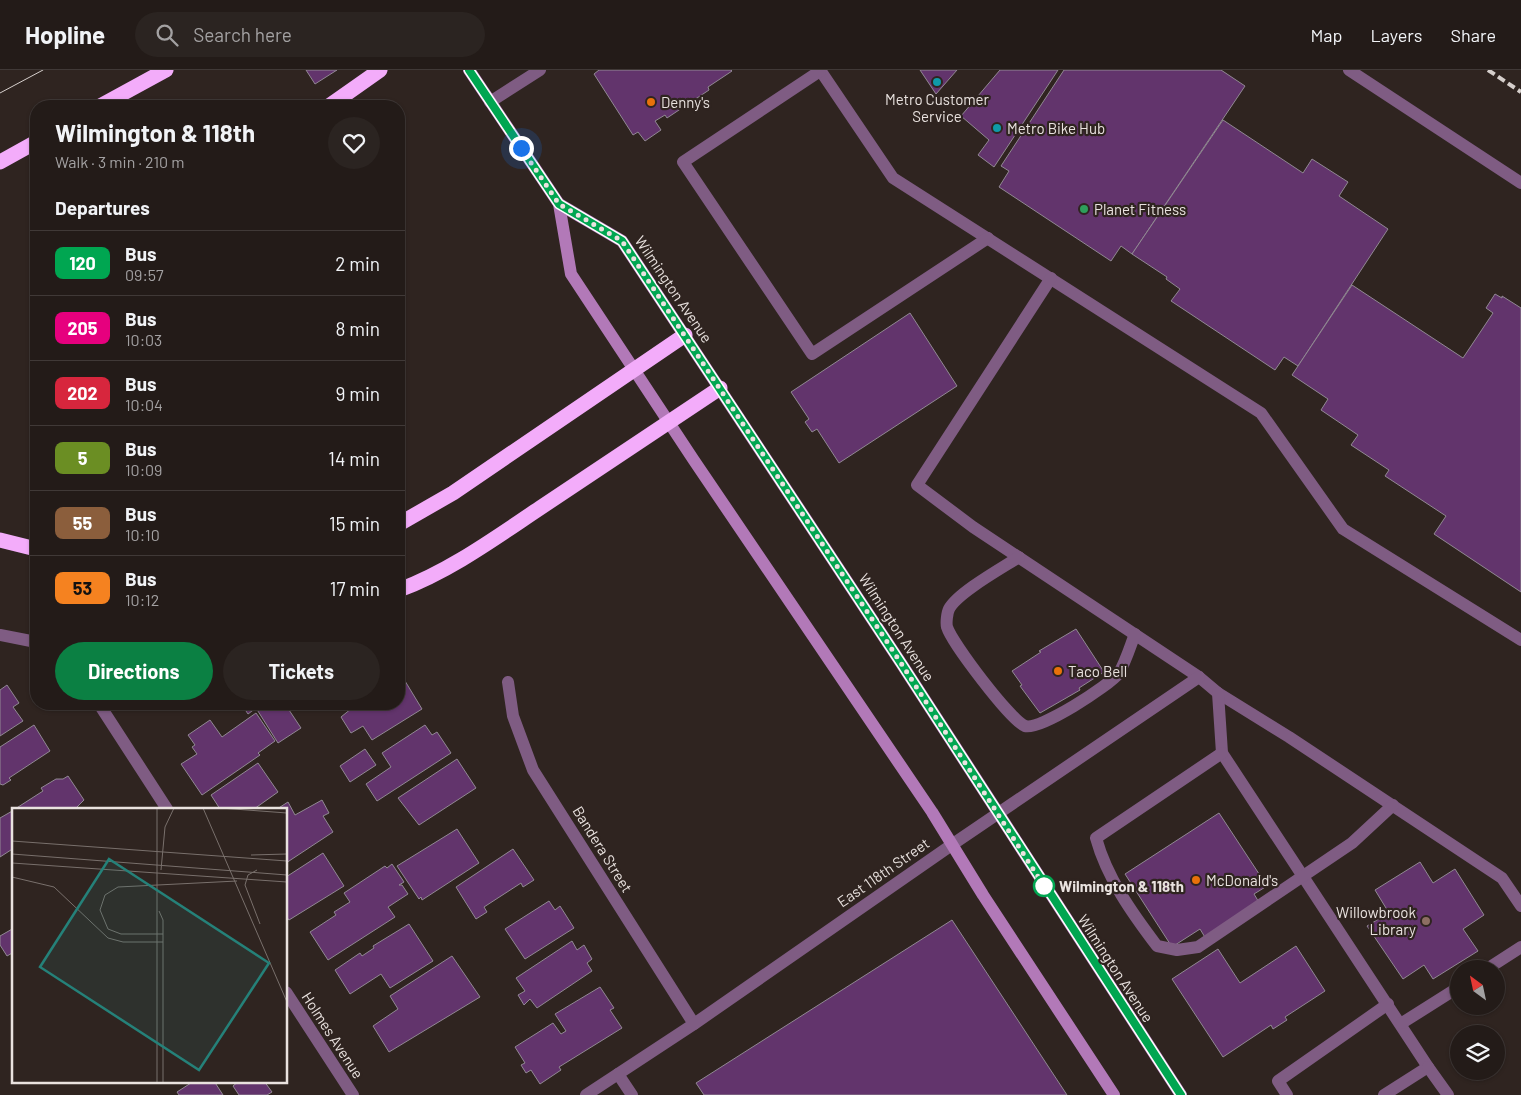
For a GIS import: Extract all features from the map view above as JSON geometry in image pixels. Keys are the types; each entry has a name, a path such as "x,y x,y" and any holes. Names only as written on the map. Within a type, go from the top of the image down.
{"highway":[{"path":"111,100 166,70"},
{"path":"338,100 380,70"},
{"path":"0,162 30,145"},
{"path":"405,521 453,493 685,335"},
{"path":"405,588 453,564 720,388"},
{"path":"0,540 30,548"}],"main road":[{"name":"Wilmington Avenue","path":"469,70 559,204 571,274 953,844 983,895 1114,1095"},
{"name":"Wilmington Avenue","path":"559,204 622,241 1181,1095"}],"street":[{"path":"490,102 540,70"},
{"path":"988,238 812,354 683,162 820,70 893,178 988,238 1051,278 1261,413 1343,528 1521,640"},
{"path":"1349,70 1521,183"},
{"path":"1051,278 917,484 972,527 1199,677 1218,693 1289,737 1502,878 1521,906"},
{"path":"1019,557 957,598 948,610 947,626 961,651 1004,707 1023,725 1033,727 1047,721 1103,687 1118,674 1135,634"},
{"path":"0,635 30,641"},
{"name":"East 118th Street","path":"586,1095 694,1024 953,844 1199,677"},
{"name":"Bandera Street","path":"508,682 513,716 533,770 694,1024"},
{"path":"1218,693 1222,753 1447,1093"},
{"path":"103,710 166,808"},
{"path":"1222,753 1096,838 1103,863 1137,919 1157,946 1178,950 1198,947 1303,878 1352,842 1393,805"},
{"path":"1501,960 1521,947"},
{"path":"1402,1023 1450,993"},
{"name":"Holmes Avenue","path":"288,995 353,1095"},
{"path":"1287,1095 1278,1081 1388,1004"},
{"path":"1384,1095 1428,1066"},
{"path":"618,1074 632,1095"}],"building":[{"path":"306,70 337,70 315,84"},
{"name":"Denny's","path":"599,70 732,71 708,87 709,90 667,118 665,115 655,121 661,130 645,141 638,132 633,135 594,74"},
{"name":"Metro Customer Service","path":"920,70 957,70 936,94"},
{"name":"Metro Bike Hub","path":"1000,70 1058,70 994,167 978,155 989,140 961,116"},
{"path":"1064,70 1221,70 1245,86 1132,254 1121,246 1111,261 999,187 1009,171 1001,166"},
{"path":"1223,120 1303,173 1312,159 1348,182 1339,196 1388,229 1298,366 1284,357 1275,370 1171,301 1180,289 1166,279 1167,277 1132,254"},
{"path":"1352,285 1463,358 1493,313 1486,308 1495,294 1502,298 1502,296 1521,308 1521,592 1434,534 1446,516 1385,476 1389,470 1351,445 1358,435 1321,410 1328,399 1292,375"},
{"path":"910,313 957,386 839,463 817,429 812,432 805,422 809,419 791,392"},
{"name":"Taco Bell","path":"1076,629 1104,672 1079,688 1080,690 1040,713 1020,686 1022,685 1012,671 1041,652 1039,651"},
{"path":"405,681 422,709 372,740 363,726 351,733 341,717 350,710 405,710"},
{"path":"7,685 19,703 13,707 23,721 0,736 0,690"},
{"path":"245,710 253,710 248,714"},
{"path":"257,710 289,710 301,728 278,743"},
{"path":"256,713 275,741 258,753 260,755 202,795 181,764 197,754 192,747 195,745 188,735 210,720 222,737"},
{"path":"34,725 50,751 9,778 11,780 3,785 0,784 0,747"},
{"path":"425,725 432,735 437,732 451,753 377,801 366,784 391,767 382,753"},
{"path":"365,749 376,765 350,782 340,766"},
{"path":"457,759 476,788 419,825 398,798"},
{"path":"258,763 278,792 255,808 219,808 211,795"},
{"path":"68,776 84,800 76,808 17,808 43,791 41,788 56,779 63,779"},
{"path":"322,800 329,813 323,816 333,832 288,862 288,808 279,808 288,802 295,815"},
{"path":"12,811 12,849 0,857 0,818"},
{"name":"McDonald's","path":"1219,813 1267,886 1254,894 1260,904 1206,939 1200,929 1172,947 1125,874"},
{"path":"457,829 479,863 422,900 421,897 419,899 397,866"},
{"path":"513,849 534,880 523,887 521,883 484,907 487,912 476,919 456,887"},
{"path":"323,853 344,886 289,920 288,876"},
{"name":"Willowbrook Library","path":"1420,862 1433,883 1455,869 1484,915 1463,929 1478,951 1464,960 1450,960 1450,968 1433,979 1424,965 1403,979 1367,926 1389,913 1375,890"},
{"path":"392,864 404,882 399,885 402,885 408,894 388,907 395,917 328,960 310,932 336,915 334,912 350,902 344,893 385,866 387,868"},
{"path":"549,901 555,910 560,906 574,928 525,959 505,929"},
{"path":"952,920 1067,1095 704,1095 696,1083"},
{"path":"409,924 433,961 390,988 381,974 350,994 335,970 360,953 362,956 374,948 373,946"},
{"path":"12,929 12,953 7,956 0,945 0,936"},
{"path":"572,941 577,950 584,945 592,959 587,963 592,971 537,1008 530,999 524,1005 518,995 525,991 516,978"},
{"path":"1296,946 1325,991 1285,1017 1287,1020 1273,1029 1271,1025 1223,1057 1172,979 1218,949 1240,983"},
{"path":"452,956 480,997 389,1052 373,1026 398,1009 390,996"},
{"path":"600,987 614,1008 610,1010 622,1028 559,1067 561,1070 540,1084 531,1070 526,1073 521,1065 525,1063 515,1047 553,1023 561,1034 566,1031 555,1014"},
{"path":"192,1082 215,1082 223,1095 179,1095 177,1092"},
{"path":"238,1082 265,1082 272,1092 267,1095 239,1095 233,1086"}],"tram line":[{"path":"0,93 43,70"}],"railway":[{"path":"1488,70 1521,92"}],"bus line":[{"name":"120","path":"469,70 559,204 622,241 901,663 1181,1095"}],"place":[{"name":"Metro Customer Service","path":"937,82"},
{"name":"Denny's","path":"651,102"},
{"name":"Metro Bike Hub","path":"997,128"},
{"name":"Planet Fitness","path":"1084,209"},
{"name":"Taco Bell","path":"1058,671"},
{"name":"McDonald's","path":"1196,880"},
{"name":"Wilmington & 118th","path":"1044,886"},
{"name":"Willowbrook Library","path":"1426,921"}],"route":[{"path":"521,148 559,204 622,241 901,663 1044,886"}]}
